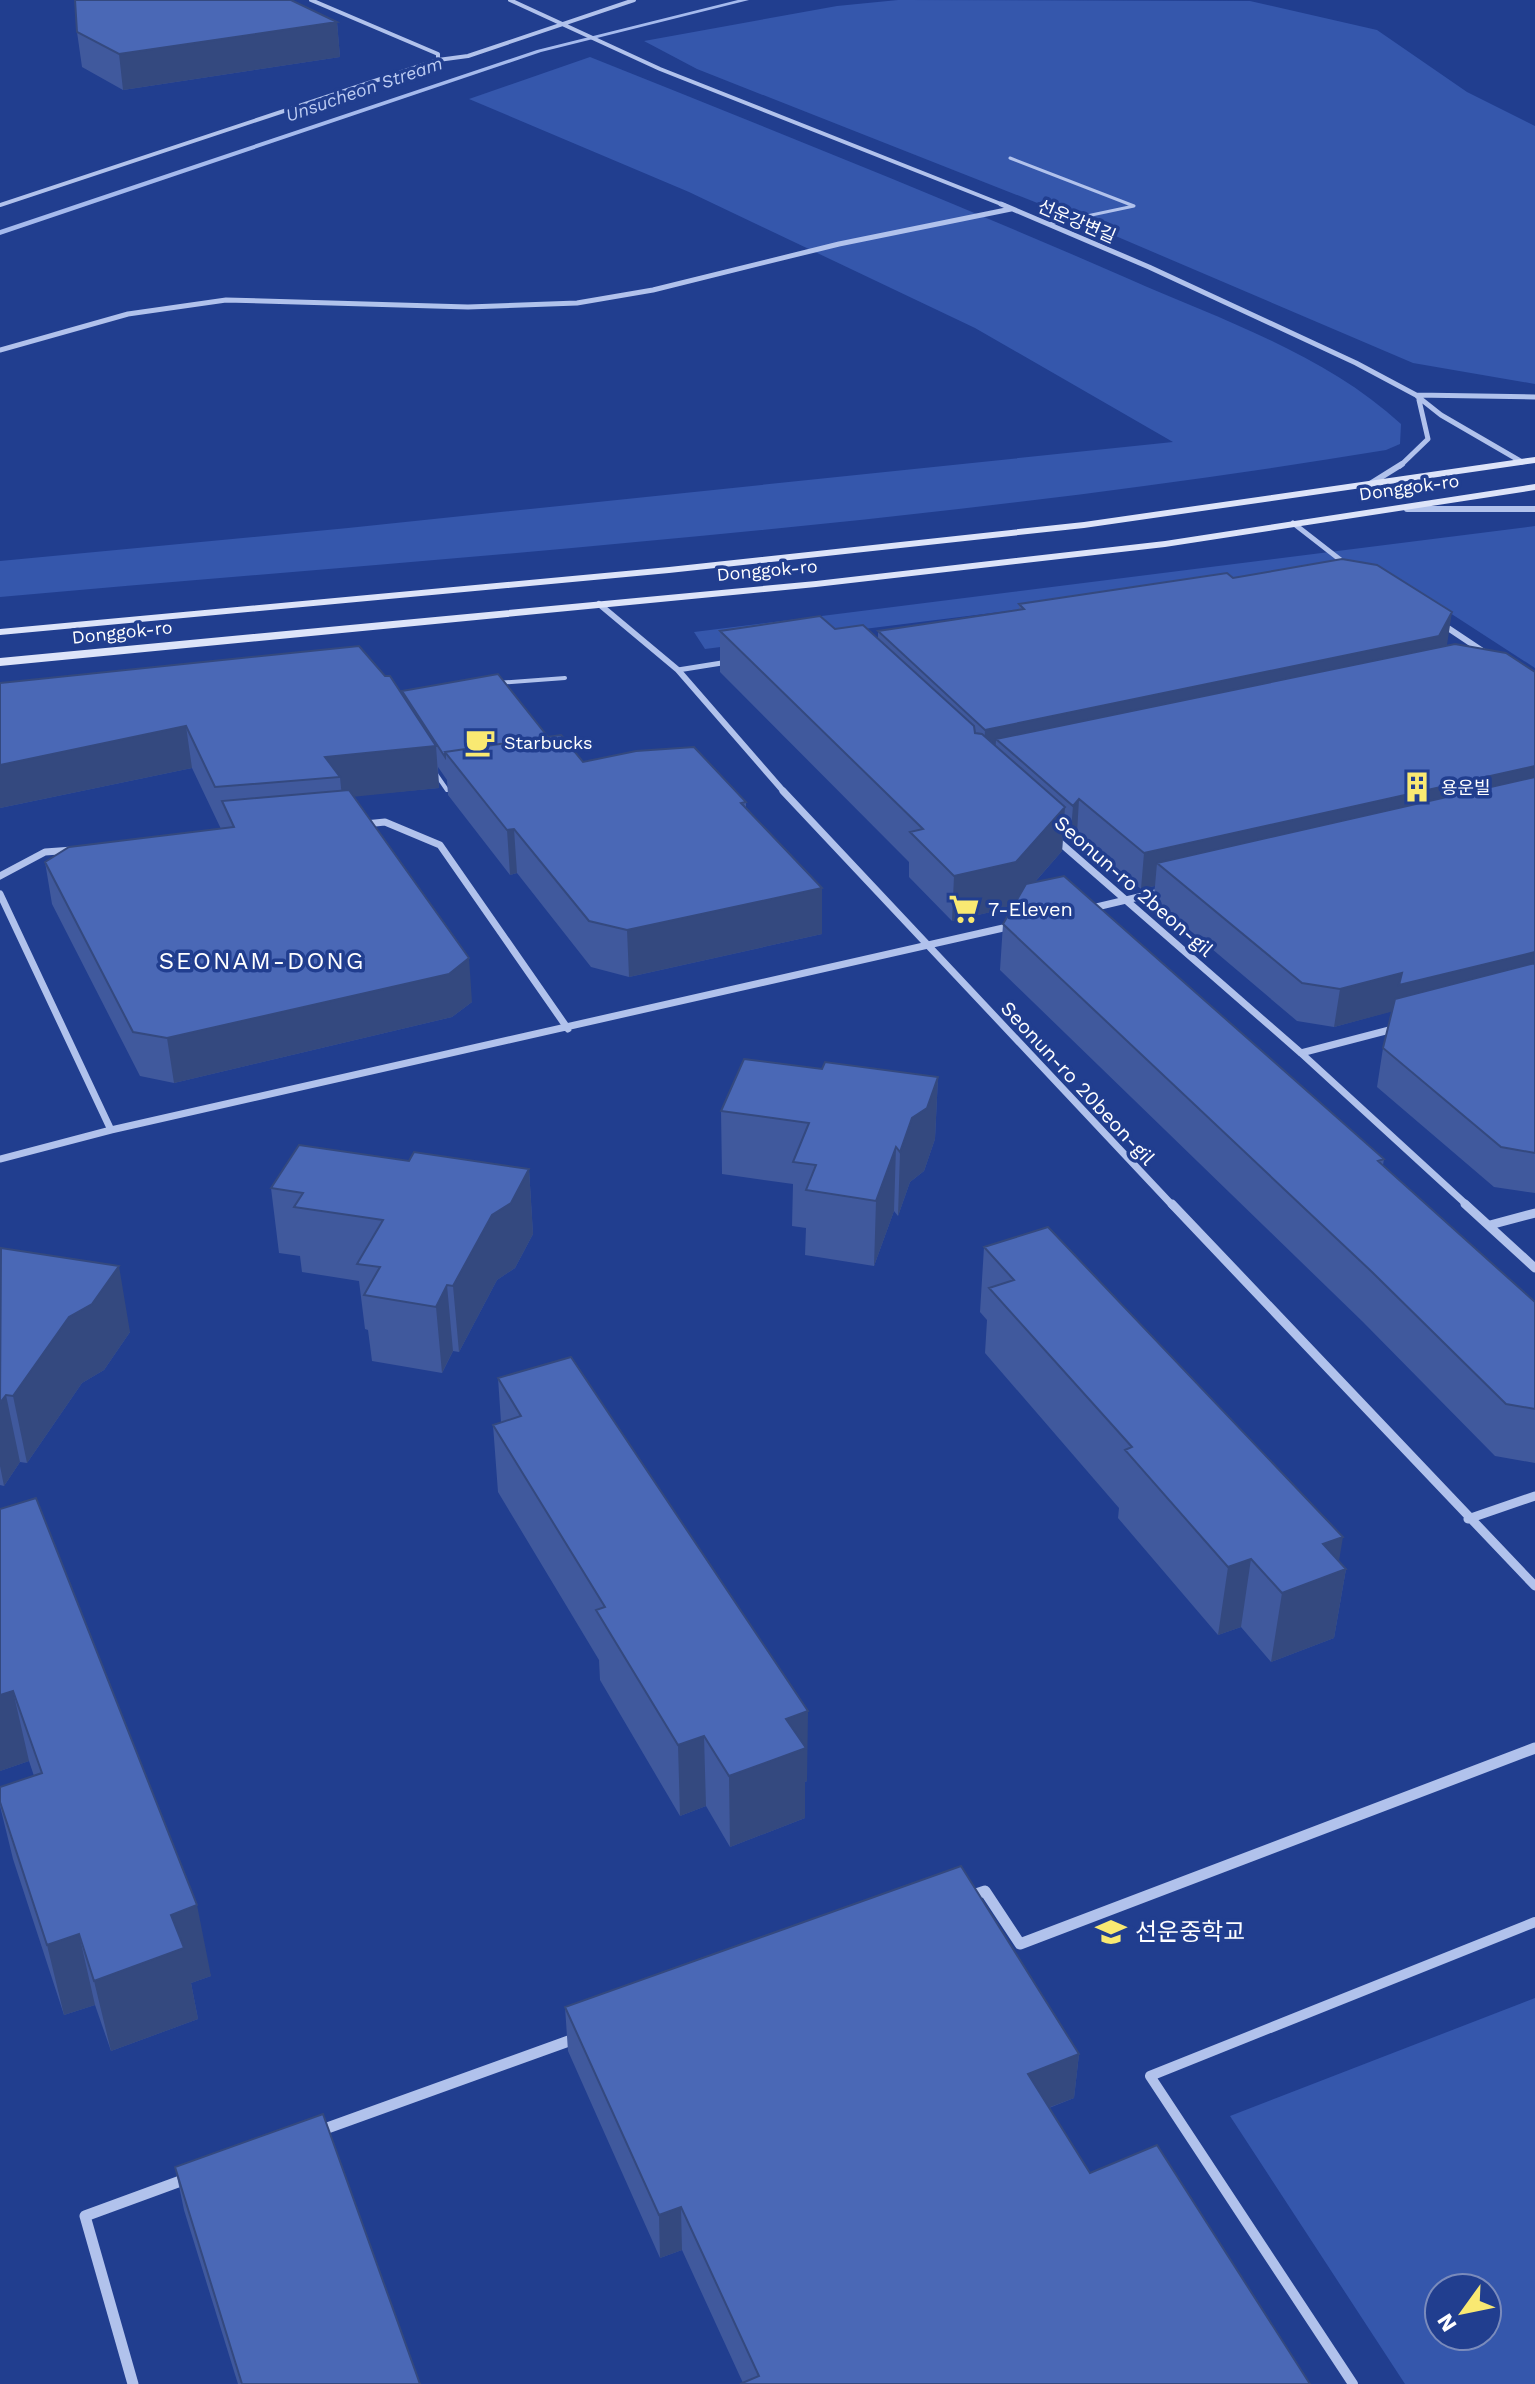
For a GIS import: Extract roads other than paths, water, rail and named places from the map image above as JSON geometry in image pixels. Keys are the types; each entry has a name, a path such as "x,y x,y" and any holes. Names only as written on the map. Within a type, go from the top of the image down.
{"main road":[{"name":"Donggok-ro","path":"0,632 684,569 1084,525 1535,460"},
{"name":"Donggok-ro","path":"0,662 816,584 1102,551 1535,487"}],"street":[{"path":"311,0 438,54 438,60"},
{"name":"선운강변길","path":"510,0 730,98 1049,224 1356,363 1416,395 1535,397"},
{"path":"0,205 438,60 468,56 568,25 634,0"},
{"path":"0,350 85,323 201,302 259,299 524,307 625,297 716,279 839,244 1012,209"},
{"path":"1416,395 1441,415 1522,462"},
{"path":"1369,484 1400,466 1428,439 1424,411 1416,395"},
{"path":"1354,513 1451,505 1484,511 1535,509"},
{"path":"1293,523 1344,559 1349,568"},
{"name":"Seonun-ro 20beon-gil","path":"599,604 678,670 742,747 926,946 1535,1586"},
{"path":"1432,618 1497,661"},
{"path":"678,670 736,660"},
{"path":"354,825 385,822 440,845 568,1029"},
{"name":"Seonun-ro 2beon-gil","path":"1045,830 1301,1053 1535,1268"},
{"path":"0,876 45,852 76,849"},
{"path":"1083,910 1178,888"},
{"path":"0,894 111,1130"},
{"path":"0,1159 111,1130 1026,923"},
{"path":"1301,1053 1403,1027"},
{"path":"1490,1225 1535,1213"},
{"path":"1468,1519 1535,1496"},
{"path":"955,1901 985,1891 1020,1944 1535,1748"},
{"path":"1353,2384 1150,2076 1535,1922"},
{"path":"310,2134 595,2031"},
{"path":"133,2384 85,2216 205,2172"}],"lane":[{"path":"1010,158 1134,206 1049,224"},
{"path":"491,683 565,678"},
{"path":"431,767 447,790 462,787"}],"waterway":[{"name":"Unsucheon Stream","path":"0,233 539,51 746,0"}],"place":[{"name":"Starbucks","path":"480,742"},
{"name":"용운빌","path":"1417,787"},
{"name":"7-Eleven","path":"964,909"},
{"name":"선운중학교","path":"1111,1932"}],"district":[{"name":"SEONAM-DONG","path":"262,961"}]}
